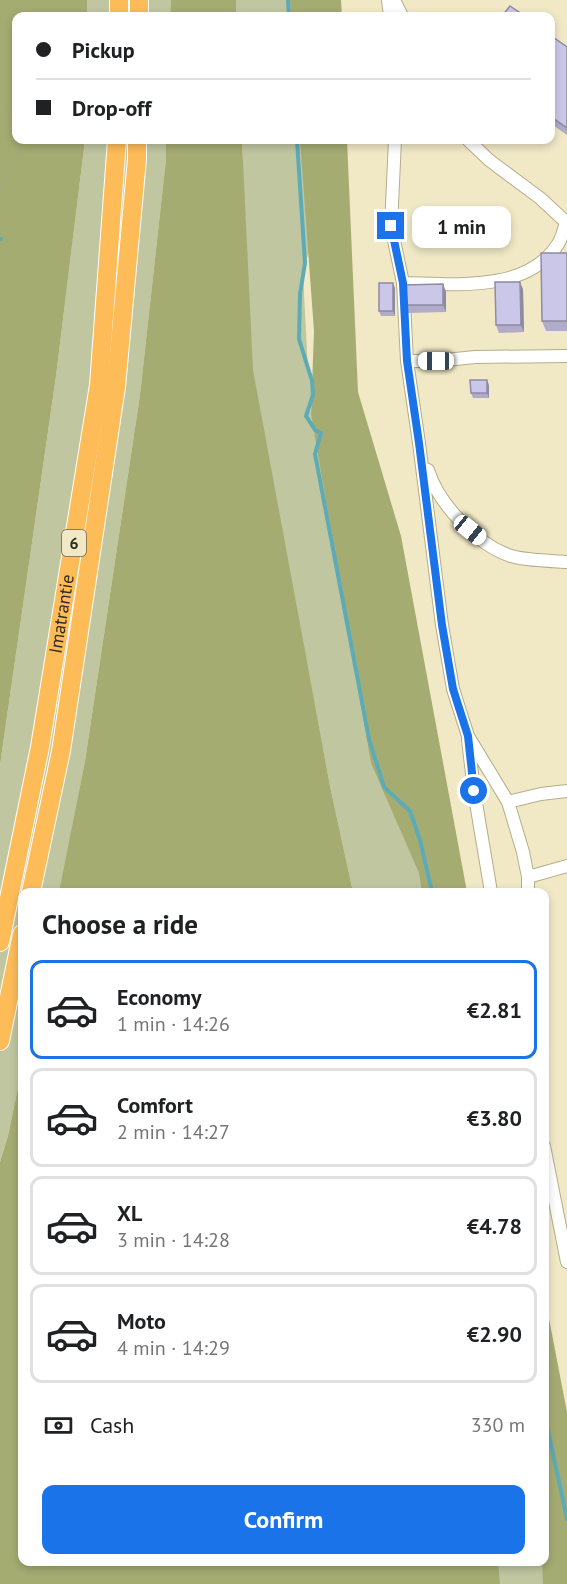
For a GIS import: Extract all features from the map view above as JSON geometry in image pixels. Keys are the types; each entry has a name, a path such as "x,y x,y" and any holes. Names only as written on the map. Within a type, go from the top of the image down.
{"highway":[{"name":"Imatrantie","path":"0,942 40,747 99,385 117,144"},
{"name":"Imatrantie","path":"32,888 61,751 116,387 137,144"},
{"path":"0,1041 18,953"}],"lane":[{"path":"394,144 391,226 403,283 407,361 442,625 453,689 468,736 474,791 490,888"},
{"path":"403,283 489,283 531,269 549,255 560,242 566,222 540,198 489,160 472,144"},
{"path":"407,361 476,357 567,356"},
{"path":"419,443 430,479 442,500 470,530 489,545 512,556 567,562"},
{"path":"468,736 508,802 523,852 528,888"},
{"path":"508,802 541,794 567,791"},
{"path":"528,877 567,866"},
{"path":"549,1171 567,1262"}],"path":[{"path":"0,105 12,128"},
{"path":"0,190 16,163 18,144"}],"green space":[{"path":"0,0 87,0 87,12 12,12 12,144 85,144 56,376 0,765"},
{"path":"87,0 171,0 170,12 87,12"},
{"path":"171,0 236,0 236,12 170,12"},
{"path":"226,0 316,0 317,12 230,12"},
{"path":"290,0 341,0 342,12 291,12"},
{"path":"85,144 166,144 140,395 85,761 63,876 108,888 18,888 18,1087 0,1162 0,765 56,376"},
{"path":"166,144 242,144 253,370 330,786 352,888 60,888 85,761 140,395"},
{"path":"242,144 338,144 303,273 308,371 313,395 310,404 311,414 432,888 352,888 310,680 195,196 243,159"},
{"path":"300,144 347,144 358,392 401,536 466,888 421,888 419,873 371,763 311,414 314,331"},
{"path":"18,1087 18,1566 498,1566 500,1584 0,1584 0,1162"},
{"path":"549,1319 567,1412 567,1584 543,1584 542,1566 549,1566"},
{"path":"434,1566 548,1566 567,1584 439,1584"}],"building":[{"path":"510,6 519,12 505,12"},
{"path":"555,39 567,47 567,128 555,120"},
{"path":"541,253 567,253 567,321 542,321"},
{"path":"495,282 520,282 521,325 496,325"},
{"path":"379,283 393,283 393,311 379,311"},
{"path":"443,284 443,305 404,305 404,285"},
{"path":"470,380 487,380 487,393 471,393"}],"waterway":[{"path":"288,0 289,12"},
{"path":"297,144 305,263 300,294 299,339 312,381 313,395 306,416 315,430 321,433 315,454 369,739 384,787 410,811 420,840 431,888"},
{"path":"549,1435 567,1519"}],"route":[{"path":"391,226 403,283 407,361 442,625 453,689 468,736 474,791"}]}
